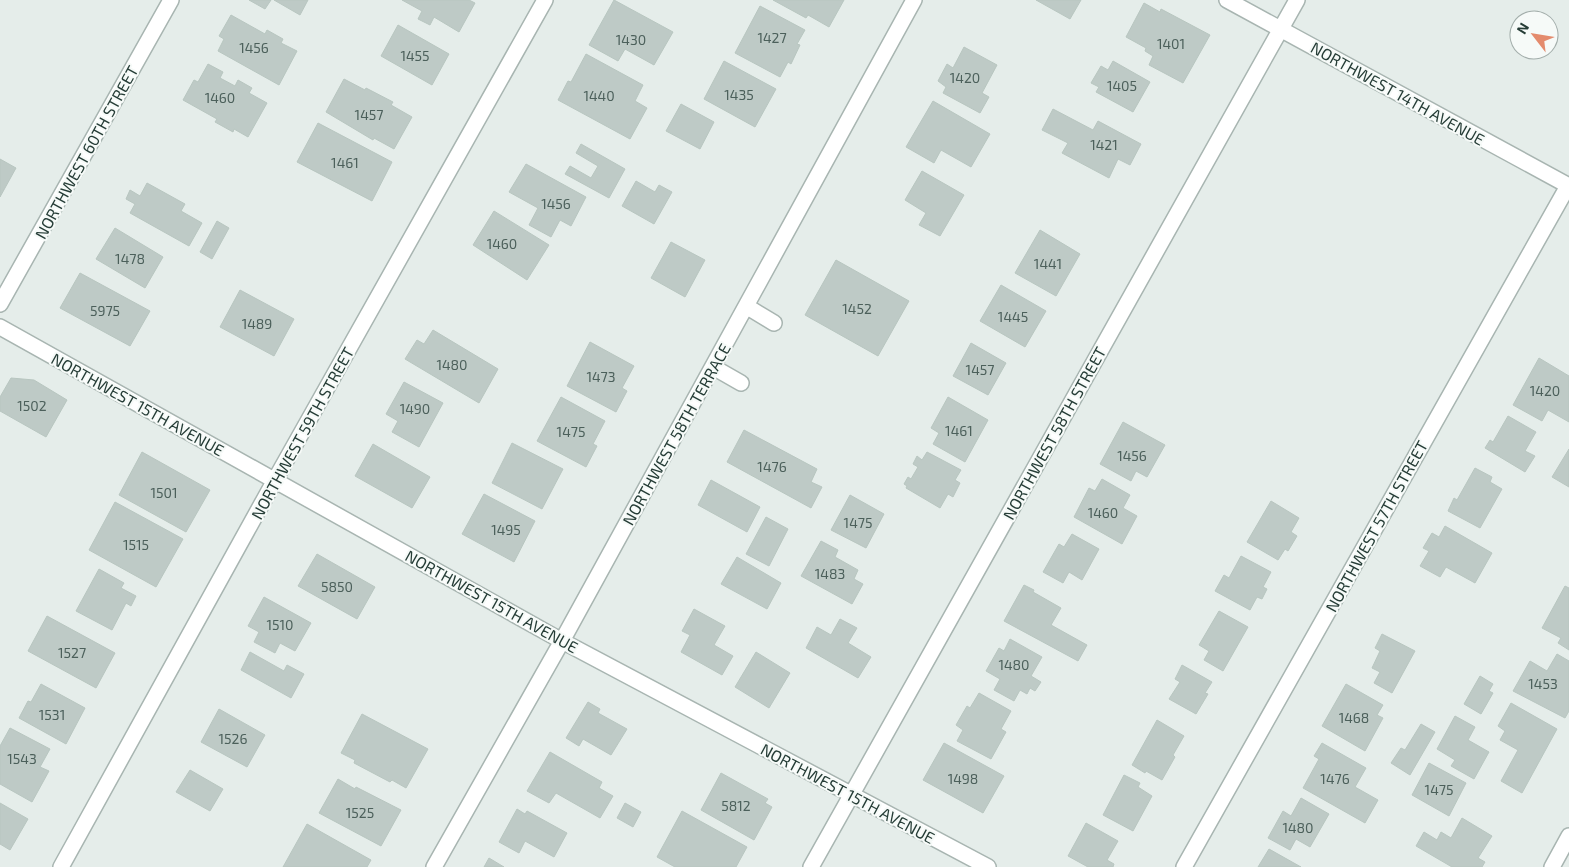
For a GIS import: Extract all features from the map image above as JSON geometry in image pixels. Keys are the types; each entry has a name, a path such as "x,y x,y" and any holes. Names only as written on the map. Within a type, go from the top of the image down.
{"street":[{"name":"NORTHWEST 60TH STREET","path":"0,304 171,0"},
{"name":"NORTHWEST 59TH STREET","path":"61,867 275,480 545,0"},
{"name":"NORTHWEST 58TH TERRACE","path":"434,867 562,641 914,0"},
{"name":"NORTHWEST 14TH AVENUE","path":"1227,0 1569,186"},
{"name":"NORTHWEST 58TH STREET","path":"811,867 1297,0"},
{"name":"NORTHWEST 57TH STREET","path":"1184,867 1569,186"},
{"path":"746,306 774,322"},
{"name":"NORTHWEST 15TH AVENUE","path":"0,327 562,641 988,867"},
{"path":"712,367 741,383"},
{"path":"1552,867 1569,836"}],"building":[{"path":"249,0 271,0 265,9"},
{"path":"274,0 308,0 300,15"},
{"path":"402,0 469,0 475,3 459,32 434,17 430,25 418,19 422,11"},
{"path":"614,0 673,32 654,65 625,49 618,61 589,45"},
{"path":"773,0 844,0 829,27 808,15 806,18"},
{"path":"1036,0 1081,0 1070,19"},
{"path":"1144,3 1160,12 1161,9 1210,35 1183,83 1149,65 1153,56 1145,51 1146,48 1126,37"},
{"path":"760,6 805,30 797,44 800,45 791,64 788,62 780,77 735,53"},
{"path":"231,15 265,34 267,30 283,39 281,43 297,51 279,85 218,51 224,39 219,36"},
{"path":"398,25 449,54 432,85 381,56"},
{"path":"964,47 997,65 982,93 989,97 980,113 943,93 946,87 938,81 947,64 953,68"},
{"path":"586,54 643,85 635,101 647,108 630,139 558,100 568,81 571,82"},
{"path":"724,61 776,89 755,127 704,99"},
{"path":"1113,61 1150,82 1133,112 1096,92 1099,87 1091,83 1101,66 1108,70"},
{"path":"208,64 223,72 220,78 235,86 238,80 252,88 249,93 267,103 248,137 234,129 233,132 215,122 217,119 183,100 194,80 198,82"},
{"path":"344,79 393,102 391,105 412,117 394,149 374,138 373,140 326,112"},
{"path":"933,101 990,134 971,167 941,150 934,163 906,147"},
{"path":"681,104 714,122 700,149 666,131"},
{"path":"1053,109 1093,130 1098,121 1141,144 1130,165 1118,159 1109,178 1062,153 1068,143 1042,130"},
{"path":"318,123 392,162 372,201 297,162"},
{"path":"581,144 625,169 609,198 565,174 570,166 591,178 598,166 576,153"},
{"path":"0,159 16,168 0,197"},
{"path":"526,164 586,197 571,226 560,220 551,237 529,225 538,208 509,192"},
{"path":"922,171 964,195 940,236 919,225 926,213 905,200"},
{"path":"636,181 655,192 659,185 672,192 654,224 622,206"},
{"path":"147,183 185,204 181,211 202,223 189,246 130,213 135,204 126,199 130,190 140,196"},
{"path":"494,211 549,245 527,280 473,245"},
{"path":"217,221 229,228 212,259 200,252"},
{"path":"115,228 163,257 145,288 96,259"},
{"path":"1040,230 1080,254 1056,296 1015,273"},
{"path":"671,242 705,260 685,297 651,278"},
{"path":"836,260 909,301 878,356 805,315"},
{"path":"80,273 150,311 130,346 60,308"},
{"path":"1001,285 1046,311 1025,347 980,321"},
{"path":"240,290 294,319 274,356 220,327"},
{"path":"433,330 498,369 479,403 405,359 417,340 424,344"},
{"path":"590,342 634,366 622,388 627,391 616,412 567,386"},
{"path":"971,343 1006,363 988,395 953,376"},
{"path":"1539,358 1569,376 1569,422 1548,410 1542,421 1513,405"},
{"path":"11,378 34,380 67,400 46,437 0,411 0,397"},
{"path":"404,382 443,403 419,447 392,432 398,421 386,414"},
{"path":"561,397 605,421 593,444 597,446 586,467 537,441"},
{"path":"948,397 988,420 965,462 933,444 939,433 931,428"},
{"path":"1508,416 1536,432 1525,451 1535,456 1525,472 1485,448 1490,440 1493,442"},
{"path":"1123,422 1165,445 1147,477 1136,471 1131,481 1100,464"},
{"path":"744,430 817,469 811,482 822,487 811,508 727,462"},
{"path":"512,443 563,469 542,509 492,483"},
{"path":"373,444 430,477 412,508 355,476"},
{"path":"1569,449 1569,487 1552,477"},
{"path":"142,452 210,490 186,532 119,495"},
{"path":"927,452 961,470 955,480 960,483 953,497 948,494 940,508 906,488 907,486 904,484 908,477 911,479 918,467 913,464 917,456 922,460"},
{"path":"1475,468 1492,477 1490,482 1502,489 1480,528 1448,511 1454,498 1457,500"},
{"path":"1102,479 1130,495 1123,508 1137,516 1122,544 1074,517 1089,488 1095,491"},
{"path":"711,480 760,507 747,532 698,505"},
{"path":"484,494 535,521 514,562 462,534"},
{"path":"850,495 884,514 866,548 831,530"},
{"path":"1271,501 1299,518 1291,532 1297,536 1288,551 1285,549 1278,560 1247,542"},
{"path":"115,502 183,539 156,587 89,550"},
{"path":"766,517 788,529 769,566 746,554"},
{"path":"1445,526 1492,553 1475,583 1446,567 1440,577 1420,566 1429,551 1423,548 1432,533 1439,537"},
{"path":"1072,534 1099,549 1082,580 1069,572 1063,583 1043,572 1059,544 1064,547"},
{"path":"821,541 838,550 835,557 858,570 854,579 863,584 852,604 801,576"},
{"path":"317,554 375,587 357,619 298,586"},
{"path":"1241,556 1271,572 1263,587 1267,589 1262,599 1257,597 1250,610 1215,591 1224,575 1229,578"},
{"path":"737,557 781,583 767,609 721,584"},
{"path":"99,569 124,583 121,588 136,596 131,606 126,603 112,630 76,611"},
{"path":"1024,585 1061,608 1051,625 1087,645 1078,661 1004,621"},
{"path":"1565,586 1569,588 1569,650 1558,643 1561,638 1542,628"},
{"path":"264,597 311,623 295,651 280,643 275,653 254,642 259,632 248,626"},
{"path":"694,609 725,626 714,645 733,656 722,675 681,652 690,635 682,631"},
{"path":"1219,611 1248,627 1223,671 1204,660 1209,651 1199,645"},
{"path":"47,616 115,653 96,688 28,651"},
{"path":"840,619 857,628 848,643 871,657 858,678 806,648 817,627 831,635"},
{"path":"1382,634 1415,651 1392,693 1374,683 1380,672 1372,668 1380,651 1375,648"},
{"path":"1010,639 1042,657 1031,676 1041,682 1035,691 1030,688 1027,694 1020,690 1014,701 994,690 1000,679 986,671 999,648 1004,651"},
{"path":"250,652 284,671 287,665 304,674 291,698 241,670"},
{"path":"756,652 790,673 769,708 735,687"},
{"path":"1557,654 1569,661 1569,711 1565,718 1513,691 1530,661 1547,671"},
{"path":"1182,665 1212,682 1205,693 1208,694 1196,714 1169,699 1180,682 1175,679"},
{"path":"1480,676 1493,684 1489,691 1493,693 1481,714 1464,704"},
{"path":"41,684 85,708 66,744 19,718 28,701 31,702"},
{"path":"1346,684 1383,705 1377,715 1383,718 1365,751 1322,726"},
{"path":"979,693 1011,711 1001,729 1006,732 991,759 957,741 963,730 956,725 967,706 970,708"},
{"path":"588,702 600,709 598,713 627,729 611,755 583,739 579,746 566,738"},
{"path":"1511,703 1557,729 1522,793 1501,781 1518,750 1500,740 1505,731 1498,726"},
{"path":"219,709 265,735 247,767 201,742"},
{"path":"362,714 428,749 406,788 392,780 390,782 354,763 355,760 341,753"},
{"path":"1455,716 1475,727 1468,740 1489,752 1474,779 1451,766 1455,760 1437,749"},
{"path":"1157,720 1184,736 1162,780 1132,765"},
{"path":"1421,724 1435,732 1410,775 1391,763 1401,748 1405,750"},
{"path":"10,728 50,749 40,767 49,771 32,802 0,784 0,746"},
{"path":"944,743 1004,776 983,813 923,780"},
{"path":"1322,743 1366,768 1355,787 1378,800 1365,823 1303,788 1319,759 1314,756"},
{"path":"550,752 602,782 599,788 613,796 600,818 556,793 549,803 527,791"},
{"path":"1429,763 1466,783 1449,816 1412,795"},
{"path":"190,770 223,789 210,811 176,792"},
{"path":"721,773 768,799 765,803 772,807 754,840 701,810"},
{"path":"1124,775 1140,783 1138,787 1152,796 1133,831 1103,815"},
{"path":"338,779 401,810 381,846 319,813"},
{"path":"1301,798 1329,814 1310,847 1296,839 1290,850 1268,838 1283,811 1291,816"},
{"path":"0,803 28,819 10,850 0,844"},
{"path":"625,803 641,812 633,827 617,818"},
{"path":"517,809 525,814 527,811 567,833 554,857 525,841 519,853 499,842"},
{"path":"682,811 747,847 736,867 675,867 657,857"},
{"path":"1462,818 1492,836 1478,858 1485,862 1482,867 1452,867 1416,846 1424,832 1437,840 1441,832 1451,838"},
{"path":"1086,823 1118,841 1107,860 1114,864 1113,867 1088,867 1068,856"},
{"path":"307,824 371,860 367,867 283,867"},
{"path":"1269,849 1301,867 1258,867"},
{"path":"489,858 504,867 484,867"}]}
